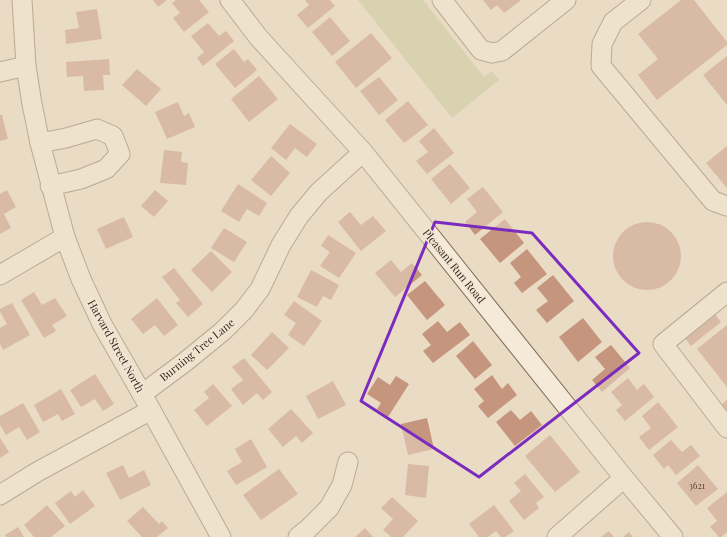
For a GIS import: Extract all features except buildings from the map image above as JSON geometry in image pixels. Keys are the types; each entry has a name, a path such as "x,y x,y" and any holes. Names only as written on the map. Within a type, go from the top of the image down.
{"street":[{"name":"Harvard Street North","path":"22,0 26,66 32,104 50,186 65,237 81,279 102,324 221,537"},
{"name":"Pleasant Run Road","path":"230,0 260,38 363,152 673,537"},
{"path":"442,0 481,50 492,53 502,51 566,0"},
{"path":"641,0 614,22 602,44 601,66 713,202 727,206"},
{"path":"0,72 26,66"},
{"path":"40,143 66,138 97,129 113,136 120,154 106,169 81,179 50,186"},
{"name":"Burning Tree Lane","path":"142,394 223,331 244,310 260,289 281,245 299,216 319,192 363,152"},
{"path":"0,275 65,237"},
{"path":"727,292 663,344 727,428"},
{"path":"0,495 37,472 151,410"},
{"path":"298,537 329,508 342,485 348,462"},
{"path":"557,537 624,478"}],"highlighted area":[{"path":"435,222 532,233 639,353 479,477 361,401"}],"green space":[{"path":"358,0 423,0 484,77 492,71 499,80 452,118"}]}
